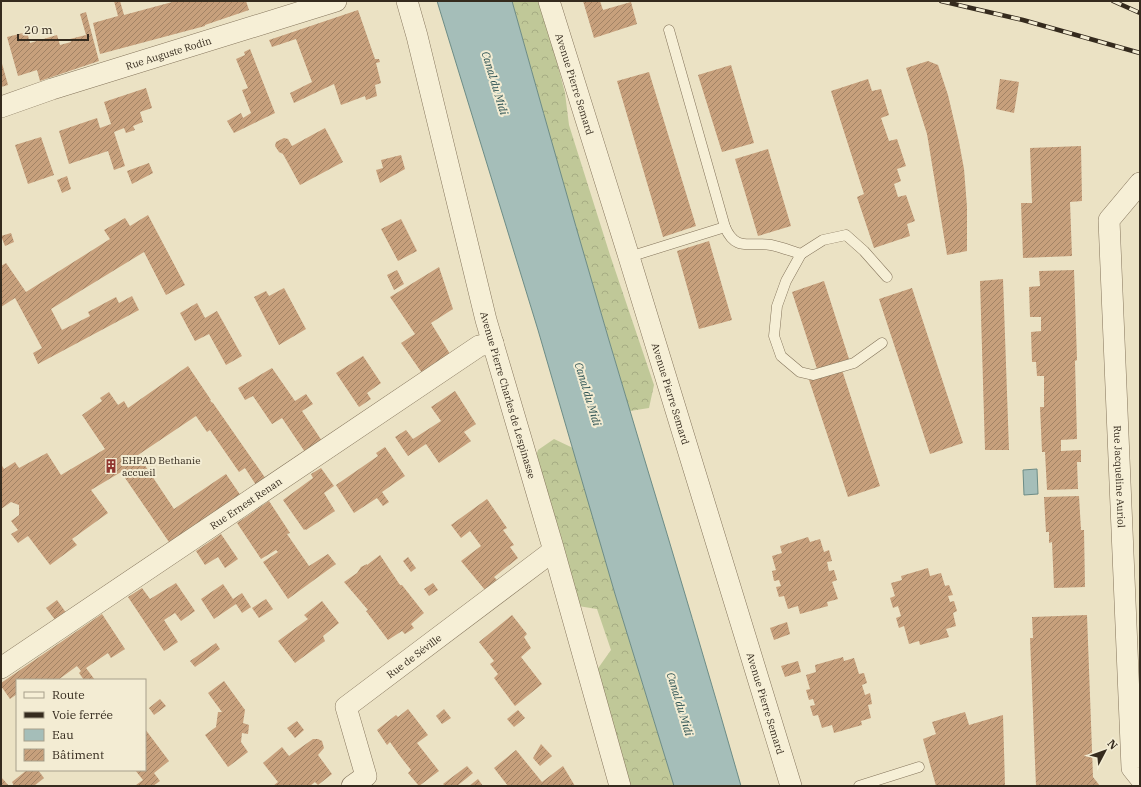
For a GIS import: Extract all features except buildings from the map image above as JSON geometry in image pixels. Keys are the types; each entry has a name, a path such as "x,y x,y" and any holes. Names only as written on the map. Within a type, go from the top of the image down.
{"street":[{"name":"Rue Auguste Rodin","path":"1,107 52,89 336,1"},
{"name":"Avenue Pierre Charles de Lespinasse","path":"407,1 417,36 484,312 620,786"},
{"name":"Avenue Pierre Semard","path":"549,1 630,257 791,786"},
{"name":"Rue Jacqueline Auriol","path":"1140,183 1109,220 1132,768 1140,778"},
{"name":"Rue Ernest Renan","path":"1,668 479,346 493,343"},
{"name":"Rue de Séville","path":"352,786 366,776 346,708 553,551"}],"lane":[{"path":"669,30 725,227 729,236 743,245 770,244 801,254"},
{"path":"630,257 725,227"},
{"path":"882,343 854,363 813,375 800,372 781,356 774,336 777,306 786,281 801,254 823,240 846,235 864,250 887,276"},
{"path":"859,786 919,767"}],"green space":[{"path":"512,1 541,1 565,93 569,125 610,255 654,385 649,408 630,411 564,187"},
{"path":"554,439 573,448 615,594 674,786 629,786 594,674 611,650 597,609 578,606 534,463 538,450"}],"water":[{"name":"Canal du Midi","path":"437,1 512,1 592,283 741,786 674,786 615,594 538,330"},
{"path":"1037,469 1038,494 1024,495 1023,470"}],"railway":[{"path":"941,1 1023,20 1140,53"},
{"path":"1113,1 1140,13"}],"place":[{"name":"EHPAD Bethanie accueil","path":"111,466"}]}
